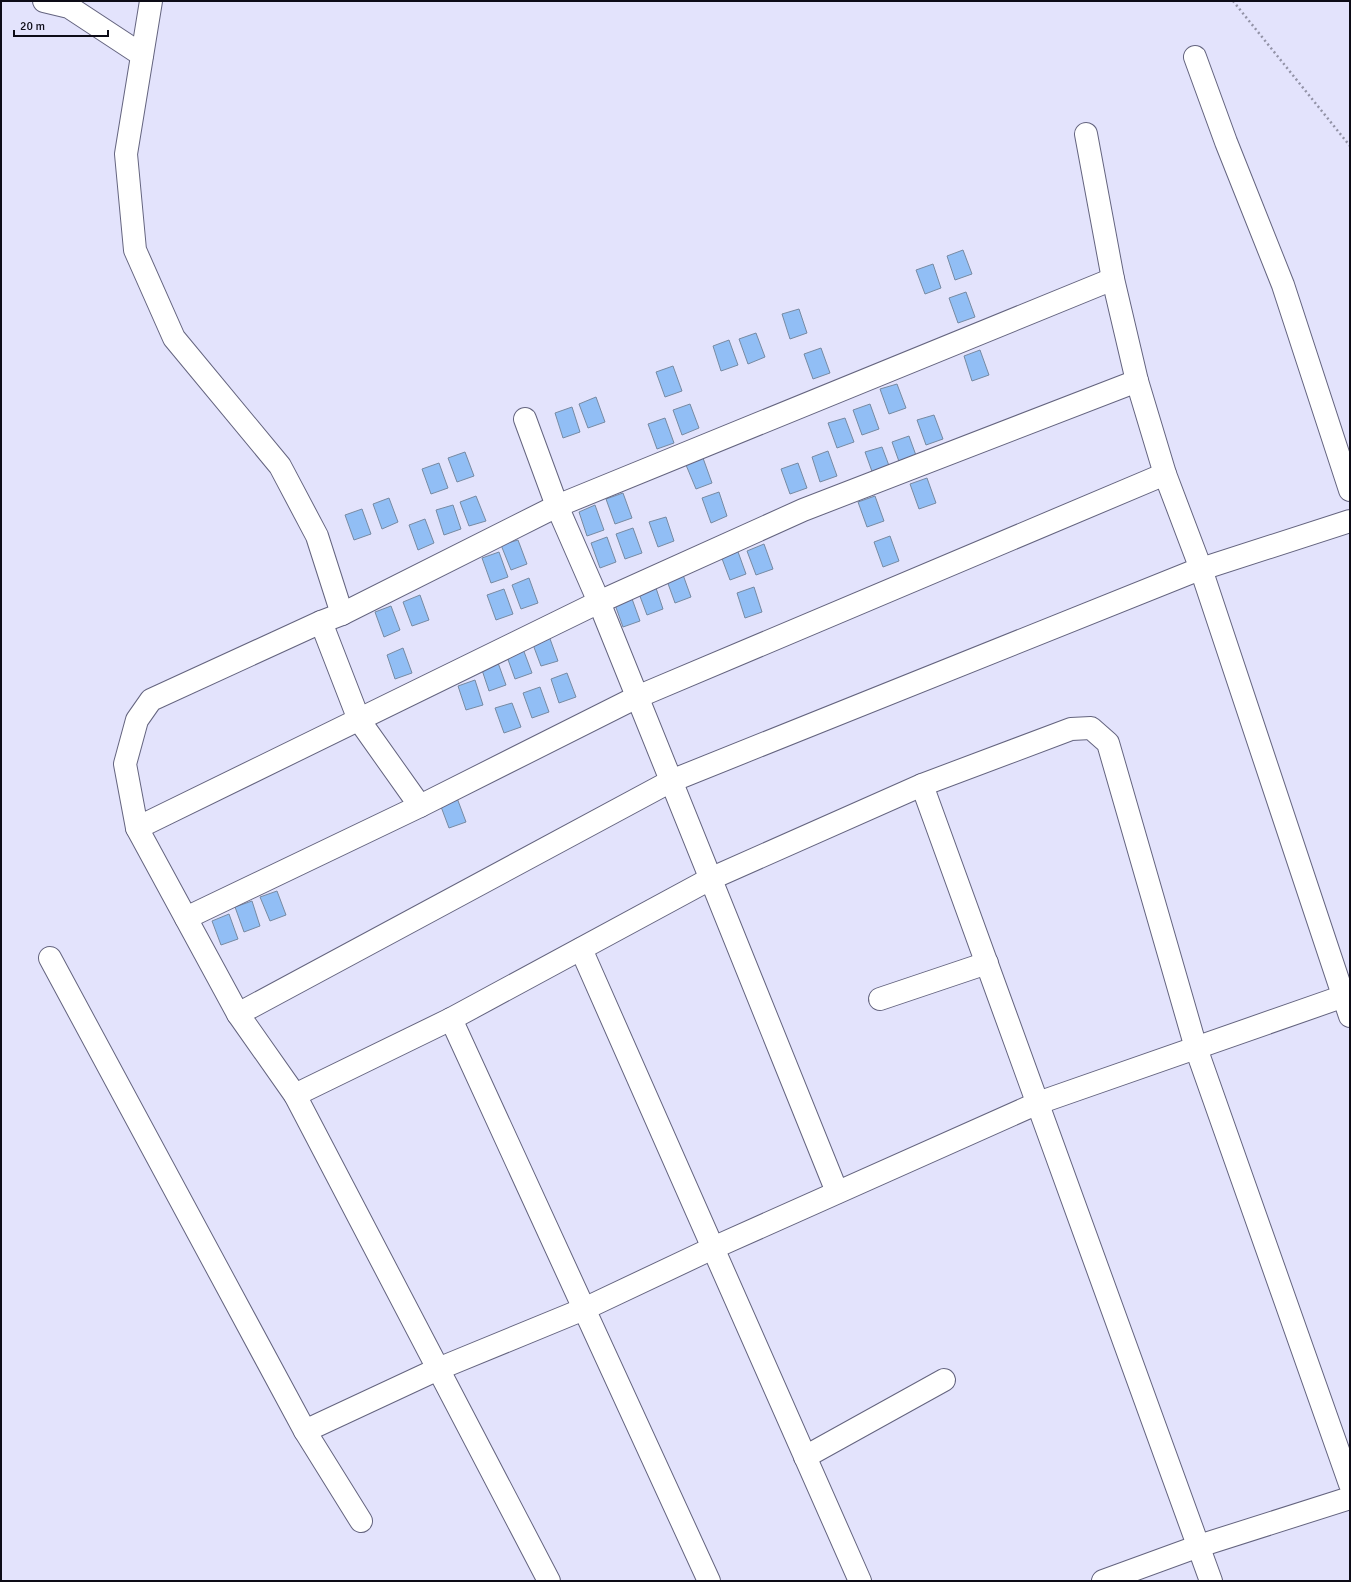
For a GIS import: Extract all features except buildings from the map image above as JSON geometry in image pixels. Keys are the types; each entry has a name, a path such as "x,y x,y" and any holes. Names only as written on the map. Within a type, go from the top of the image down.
{"street":[{"path":"44,1 68,7 142,55"},
{"path":"150,1 126,154 135,250 174,338 280,466 318,536 342,614"},
{"path":"1196,57 1226,142 1283,285 1350,490"},
{"path":"1086,134 1113,278 1137,381 1165,474 1201,569 1346,994 1350,1016"},
{"path":"549,1581 295,1095 238,1014 136,828 125,764 137,720 151,700 320,622 342,614 557,506 1113,278"},
{"path":"136,828 599,602 803,510 1137,381"},
{"path":"524,419 557,506 599,602 837,1192"},
{"path":"186,918 420,806 637,697 1165,474"},
{"path":"238,1014 671,781 1201,569 1350,521"},
{"path":"320,622 359,720 420,806"},
{"path":"295,1095 451,1019 710,879 922,785 1071,729 1091,728 1108,743 1196,1048 1350,1484"},
{"path":"922,785 1211,1581"},
{"path":"581,949 860,1581"},
{"path":"50,958 305,1431 361,1521"},
{"path":"880,999 987,963"},
{"path":"305,1431 438,1369 584,1309 713,1248 1038,1103 1346,994"},
{"path":"451,1019 709,1581"},
{"path":"805,1457 944,1380"},
{"path":"1104,1581 1199,1546 1350,1498"}],"path":[{"path":"1233,1 1350,146"}]}
